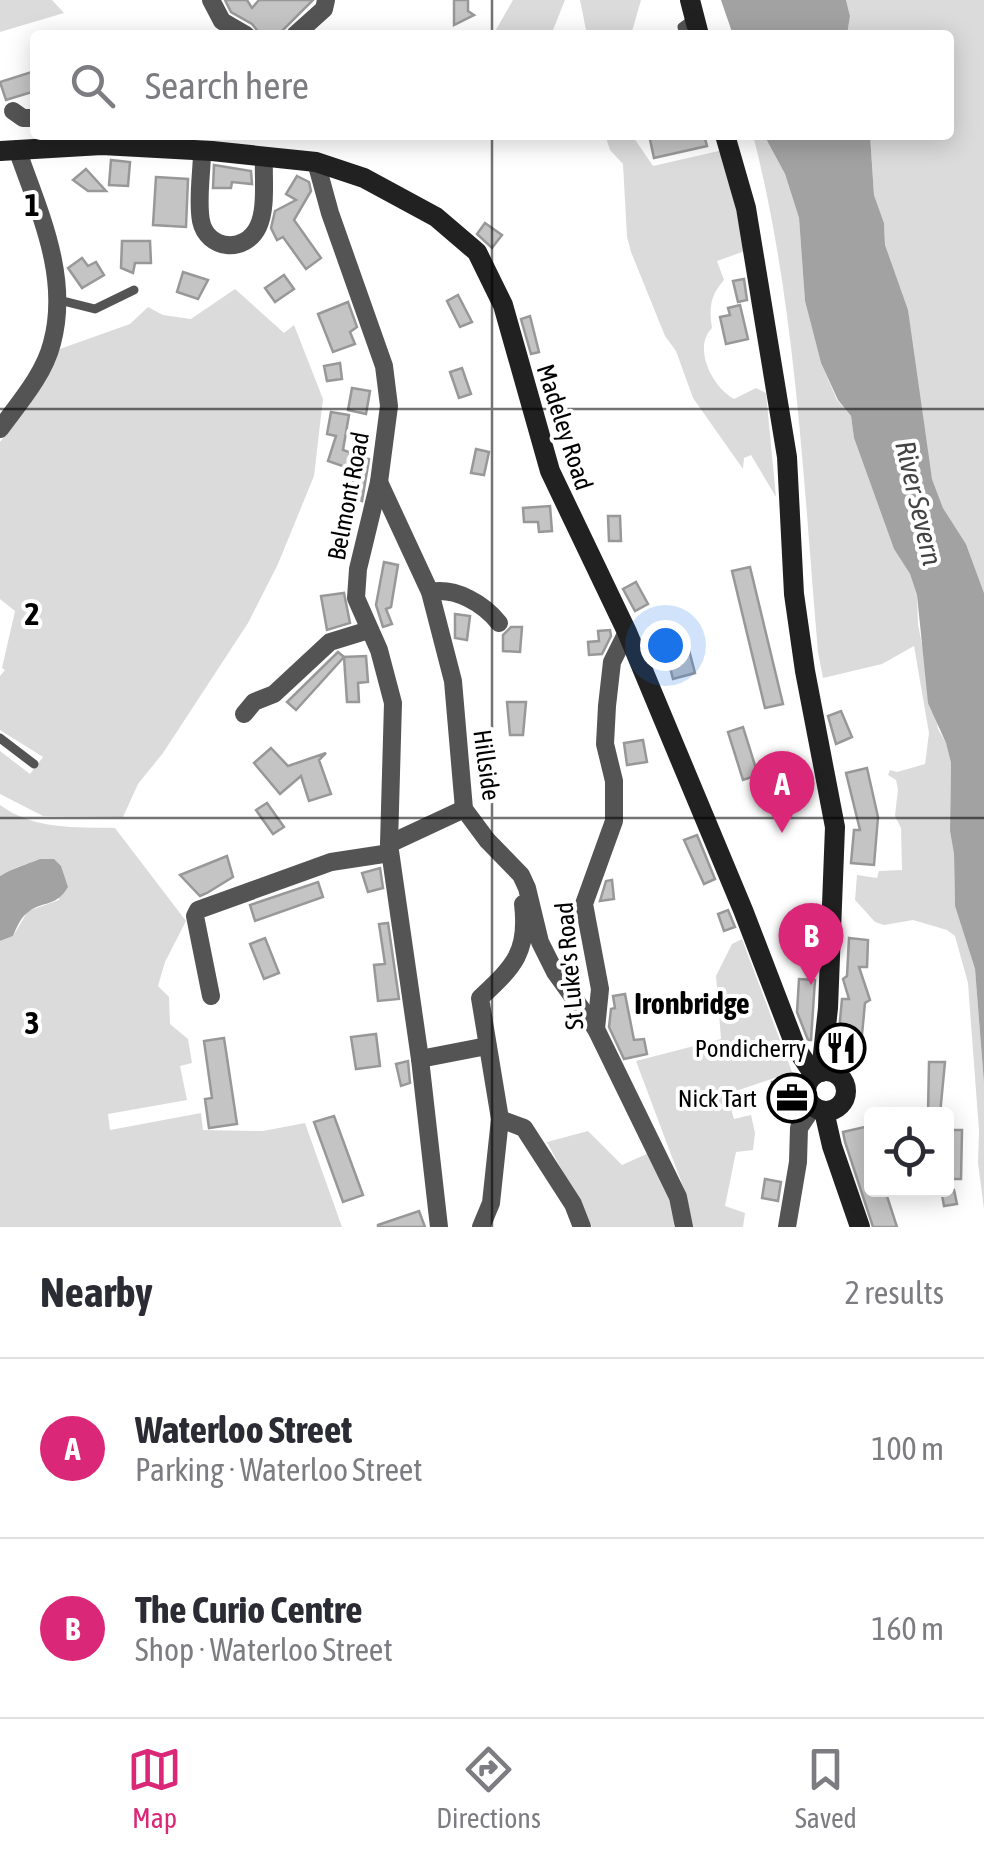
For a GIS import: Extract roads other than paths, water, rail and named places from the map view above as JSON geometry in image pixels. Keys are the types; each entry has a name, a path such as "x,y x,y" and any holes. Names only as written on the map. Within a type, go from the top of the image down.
{"main road":[{"path":"723,140 746,208 784,438 800,633 835,827 828,1008 818,1074 806,1091 819,1109 860,1227"},
{"name":"Madeley Road","path":"9,150 156,142 202,151 316,162 364,178 436,217 477,252 503,305 550,471 627,632 796,1048 818,1074"},
{"path":"818,1074 840,1076 846,1093 836,1109 819,1109"}],"street":[{"path":"211,0 232,30"},
{"path":"301,30 324,9 326,0"},
{"path":"13,111 30,118"},
{"path":"0,429 37,376 52,346 59,300 50,246 9,150"},
{"path":"202,151 200,219 206,235 230,246 253,235 261,224 264,158"},
{"name":"Belmont Road","path":"316,162 384,366 389,406 356,602 379,650 393,704 390,848 439,1227"},
{"name":"Hillside","path":"379,482 430,592 452,681 464,809 521,875 540,942 555,972 596,1029"},
{"path":"430,592 440,590 462,596 490,612 499,624"},
{"path":"244,714 254,702 274,694 330,642 369,630"},
{"name":"St Luke's Road","path":"627,632 612,662 605,744 614,781 614,820 584,904 600,989 596,1029 678,1197 684,1227"},
{"path":"211,996 195,916 198,910 331,862 390,848 464,809"},
{"path":"481,1227 491,1202 500,1119 480,998 515,966 519,954 524,916 521,875"},
{"path":"420,1060 487,1046"},
{"path":"787,1227 798,1162 799,1128 819,1109"},
{"path":"500,1119 524,1128 582,1227"}],"lane":[{"path":"59,300 95,309 134,290"},
{"path":"0,738 34,764"}],"water":[{"path":"721,0 846,0 850,16 848,30 731,30"},
{"name":"River Severn","path":"767,140 870,140 874,195 884,223 885,245 908,310 932,479 943,508 966,544 984,593 984,1083 975,969 955,906 951,763 928,703 917,595 910,574 894,549 854,438 851,416 838,400 821,363 805,301 799,218 785,174"},
{"path":"40,859 54,859 61,866 68,887 58,899 31,910 13,936 0,941 0,876"}],"place":[{"name":"Waterloo Street","path":"782,833"},
{"name":"The Curio Centre","path":"811,985"},
{"name":"Pondicherry","path":"841,1048"},
{"name":"Nick Tart","path":"792,1098"}],"district":[{"name":"Ironbridge","path":"692,1004"}]}
